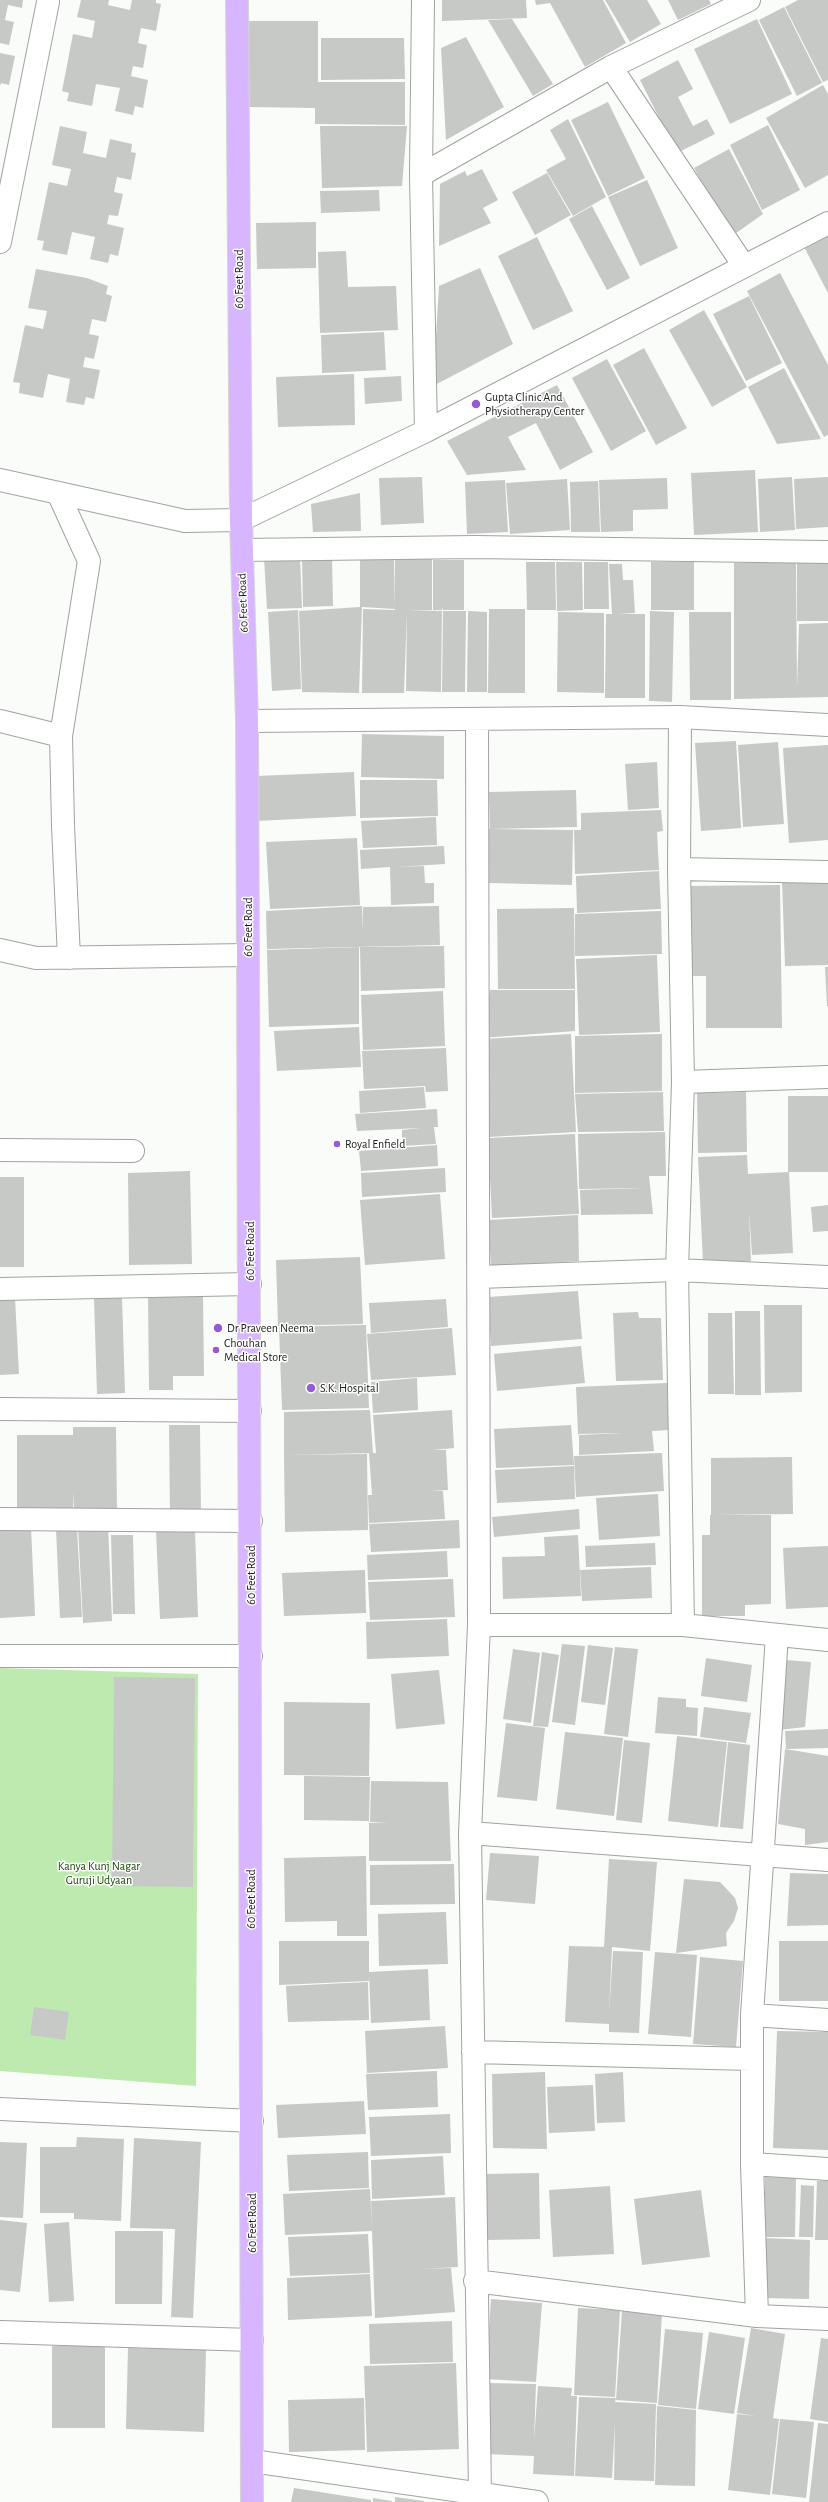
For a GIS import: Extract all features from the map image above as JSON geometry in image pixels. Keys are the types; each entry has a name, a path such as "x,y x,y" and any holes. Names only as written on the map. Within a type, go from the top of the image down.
{"main road":[{"name":"60 Feet Road","path":"237,0 240,520 247,721 251,1521 252,2502"}],"street":[{"path":"423,0 421,175 426,431"},
{"path":"421,175 611,67 749,0"},
{"path":"0,242 48,2"},
{"path":"611,67 744,266"},
{"path":"0,480 185,521 240,520 426,431 828,223"},
{"path":"58,494 89,561 61,736 63,826 69,958"},
{"path":"242,550 474,547 828,552"},
{"path":"247,721 680,717 828,725"},
{"path":"680,717 678,869 683,1082 677,1270 683,1625"},
{"path":"476,720 479,1625 470,1833 475,2281 480,2494"},
{"path":"0,721 61,736"},
{"path":"678,869 828,872"},
{"path":"0,950 36,958 248,955"},
{"path":"683,1082 828,1077"},
{"path":"0,1150 133,1151"},
{"path":"479,1278 677,1270 828,1277"},
{"path":"0,1289 250,1284"},
{"path":"0,1410 250,1411"},
{"path":"0,1519 251,1521"},
{"path":"479,1625 683,1625 828,1640"},
{"path":"757,2316 752,2164 752,2015 777,1635"},
{"path":"0,1656 251,1656"},
{"path":"470,1833 828,1860"},
{"path":"752,2015 828,2020"},
{"path":"473,2052 751,2059"},
{"path":"0,2109 252,2121"},
{"path":"752,2164 828,2169"},
{"path":"475,2281 757,2316 828,2319"},
{"path":"0,2332 252,2340"},
{"path":"252,2461 537,2502"}],"green space":[{"name":"Kanya Kunj Nagar Guruji Udyaan","path":"0,1668 198,1674 196,2086 0,2071"}],"building":[{"path":"0,0 23,0 22,8 8,5 5,20 14,22 9,45 0,43"},
{"path":"81,0 109,0 108,5 130,10 132,0 156,0 156,3 161,4 156,31 141,28 138,43 147,45 143,68 133,66 131,76 148,80 143,108 135,106 133,115 115,111 120,88 96,84 92,106 67,101 69,93 62,91 73,34 92,38 95,21 77,17"},
{"path":"442,0 526,0 527,18 442,21"},
{"path":"535,0 603,0 626,43 585,67 550,3 536,5"},
{"path":"605,0 647,0 661,24 630,42"},
{"path":"668,0 709,0 711,4 678,20"},
{"path":"798,0 828,0 828,80 823,82 785,7"},
{"path":"784,7 822,83 797,96 759,20"},
{"path":"512,19 553,84 533,96 488,20"},
{"path":"757,19 792,94 730,124 694,49"},
{"path":"246,21 318,21 318,82 405,82 405,125 315,124 315,108 246,107"},
{"path":"466,37 504,107 446,140 441,48"},
{"path":"321,38 404,38 405,79 321,80"},
{"path":"0,53 15,56 9,85 1,83 0,86"},
{"path":"678,60 693,89 678,97 693,126 707,119 715,134 677,153 640,80"},
{"path":"823,85 828,94 828,175 805,188 766,118"},
{"path":"608,102 645,178 608,196 571,120"},
{"path":"568,119 606,197 573,216 546,170 566,159 550,130"},
{"path":"768,125 800,190 762,210 730,145"},
{"path":"60,126 87,132 83,153 106,158 110,139 132,144 131,152 136,153 131,180 117,177 114,192 123,194 118,216 109,215 107,224 124,228 118,256 110,254 108,263 90,259 95,237 72,232 67,255 42,250 44,241 37,240 49,182 67,186 71,169 52,165"},
{"path":"320,126 407,126 402,186 322,188"},
{"path":"729,149 763,214 732,236 694,168"},
{"path":"482,169 498,200 483,208 491,223 439,246 440,184 465,171 467,176"},
{"path":"547,173 571,215 535,235 512,192"},
{"path":"647,180 678,248 640,266 608,197"},
{"path":"379,190 380,211 321,213 320,191"},
{"path":"592,206 630,278 607,290 569,219"},
{"path":"316,222 316,268 257,269 256,223"},
{"path":"828,227 828,293 801,241"},
{"path":"537,237 573,311 533,330 498,256"},
{"path":"346,251 348,287 396,286 398,330 320,333 318,252"},
{"path":"480,268 513,344 433,386 439,286"},
{"path":"36,269 87,278 108,286 106,294 112,296 106,322 92,319 89,334 99,336 94,359 85,357 83,367 100,370 94,399 86,397 84,405 66,402 70,379 48,374 43,398 19,393 20,383 13,382 25,325 43,329 47,311 28,308"},
{"path":"780,273 828,365 828,435 824,437 747,291"},
{"path":"749,296 782,363 746,381 713,314"},
{"path":"704,310 747,387 712,407 669,330"},
{"path":"384,332 386,370 322,373 321,335"},
{"path":"644,348 687,428 656,445 613,365"},
{"path":"607,359 646,431 611,451 572,378"},
{"path":"784,368 821,439 777,444 748,387"},
{"path":"354,374 355,425 278,427 276,377"},
{"path":"401,376 402,401 365,404 364,378"},
{"path":"557,385 593,452 560,470 536,423 508,437 526,470 467,475 447,441"},
{"path":"755,470 758,532 694,535 691,473"},
{"path":"422,477 424,523 381,525 379,478"},
{"path":"792,477 795,530 760,532 758,479"},
{"path":"828,477 828,527 796,529 794,479"},
{"path":"667,478 668,509 633,510 633,531 601,532 599,480"},
{"path":"567,479 570,530 510,534 506,483"},
{"path":"505,480 508,532 467,534 465,482"},
{"path":"598,481 600,532 571,532 570,482"},
{"path":"360,493 361,531 313,532 311,504"},
{"path":"360,556 394,556 395,609 362,607 359,693 302,692 299,611 360,607"},
{"path":"300,557 302,608 267,609 264,558"},
{"path":"332,557 333,606 303,607 302,558"},
{"path":"432,557 432,610 407,610 404,693 362,693 363,609 395,610 395,558"},
{"path":"433,560 464,560 464,610 443,610 442,607 442,610 433,610"},
{"path":"526,562 555,562 556,610 527,610"},
{"path":"556,562 582,562 583,610 557,611"},
{"path":"584,562 608,562 609,609 584,609"},
{"path":"651,562 694,562 694,610 651,610"},
{"path":"796,562 797,688 799,624 828,623 828,697 734,699 734,563"},
{"path":"797,562 828,562 828,621 797,621"},
{"path":"609,564 622,564 623,580 633,580 635,613 618,614 645,614 645,698 605,698 606,614 612,614"},
{"path":"489,609 525,609 525,693 488,693"},
{"path":"298,610 301,689 272,691 268,612"},
{"path":"407,610 442,611 441,692 406,691"},
{"path":"443,611 466,611 465,692 442,692"},
{"path":"468,611 487,612 487,692 467,692"},
{"path":"650,611 674,612 672,702 649,701"},
{"path":"558,612 604,613 604,693 557,692"},
{"path":"689,612 731,612 731,700 690,700"},
{"path":"362,734 444,736 444,779 361,777"},
{"path":"736,741 741,828 701,831 695,743"},
{"path":"778,742 784,824 743,827 738,745"},
{"path":"828,745 828,840 789,843 783,748"},
{"path":"657,762 659,808 628,810 625,764"},
{"path":"354,772 356,816 257,821 256,776"},
{"path":"360,780 437,780 438,816 360,818"},
{"path":"576,790 577,827 490,829 489,792"},
{"path":"661,810 663,831 657,832 659,870 575,874 574,830 581,830 581,813"},
{"path":"436,817 437,845 363,848 361,821"},
{"path":"489,829 573,830 572,885 489,883"},
{"path":"357,838 360,905 270,909 266,842"},
{"path":"444,846 445,864 396,867 424,866 425,883 434,883 434,903 391,905 390,867 361,869 360,850"},
{"path":"659,871 661,909 577,913 576,876"},
{"path":"828,879 828,965 785,966 782,881"},
{"path":"780,885 782,1028 706,1028 706,976 687,976 685,886"},
{"path":"362,906 363,931 363,907 439,906 440,945 267,949 266,911"},
{"path":"574,908 575,989 498,989 497,909"},
{"path":"661,911 662,954 575,956 575,914"},
{"path":"444,946 445,988 361,991 360,947"},
{"path":"359,947 359,1024 269,1027 267,950"},
{"path":"657,955 660,1032 579,1035 576,959"},
{"path":"825,967 828,967 828,1006 827,1006"},
{"path":"490,990 575,990 575,1031 482,1038"},
{"path":"443,991 445,1046 363,1050 361,995"},
{"path":"359,1027 361,1067 277,1071 274,1031"},
{"path":"571,1034 576,1132 488,1137 483,1039"},
{"path":"662,1034 662,1091 575,1093 575,1036"},
{"path":"446,1048 448,1091 426,1092 425,1086 364,1089 362,1051"},
{"path":"424,1087 426,1108 360,1113 359,1091"},
{"path":"663,1092 664,1131 578,1132 575,1094"},
{"path":"746,1092 747,1152 698,1153 697,1093"},
{"path":"788,1096 828,1096 828,1172 788,1172"},
{"path":"437,1109 438,1127 434,1127 436,1144 402,1146 402,1130 420,1128 357,1131 355,1114"},
{"path":"665,1132 666,1176 649,1176 653,1214 581,1215 580,1190 643,1188 579,1189 578,1134"},
{"path":"575,1134 579,1214 492,1218 488,1138"},
{"path":"437,1145 438,1166 361,1171 359,1151"},
{"path":"747,1155 748,1174 789,1172 793,1253 752,1255 749,1210 751,1261 703,1263 698,1157"},
{"path":"445,1168 446,1192 362,1197 361,1173"},
{"path":"190,1171 192,1264 129,1265 128,1173"},
{"path":"0,1177 24,1177 24,1267 0,1267"},
{"path":"440,1194 445,1259 365,1265 360,1200"},
{"path":"828,1205 828,1231 813,1232 811,1207"},
{"path":"578,1215 579,1261 491,1266 488,1220"},
{"path":"360,1257 363,1324 278,1326 276,1260"},
{"path":"578,1291 582,1339 491,1346 488,1297"},
{"path":"148,1296 203,1296 204,1376 173,1376 173,1390 149,1390"},
{"path":"122,1297 125,1393 97,1394 94,1298"},
{"path":"15,1298 19,1374 0,1375 0,1299"},
{"path":"446,1299 448,1327 371,1333 369,1303"},
{"path":"764,1305 802,1305 802,1392 765,1393"},
{"path":"735,1311 760,1311 761,1395 735,1395"},
{"path":"638,1312 639,1318 661,1318 663,1380 616,1381 613,1313"},
{"path":"708,1313 732,1313 734,1394 708,1394"},
{"path":"366,1325 369,1408 282,1410 279,1327"},
{"path":"452,1328 456,1375 371,1380 367,1334"},
{"path":"581,1346 585,1383 497,1391 494,1354"},
{"path":"417,1378 418,1410 373,1413 371,1382"},
{"path":"667,1383 669,1430 652,1431 654,1451 579,1455 579,1435 623,1433 578,1434 576,1387"},
{"path":"370,1410 373,1453 284,1455 284,1412"},
{"path":"452,1410 454,1448 433,1450 446,1450 448,1490 431,1491 443,1491 445,1519 369,1523 368,1495 372,1495 369,1453 376,1453 373,1415"},
{"path":"169,1425 200,1425 201,1517 170,1517"},
{"path":"571,1425 574,1465 496,1468 494,1429"},
{"path":"73,1427 116,1427 117,1511 74,1511 74,1492 73,1510 17,1509 17,1435 73,1435"},
{"path":"662,1453 664,1491 576,1497 574,1456"},
{"path":"367,1454 368,1530 285,1532 284,1455"},
{"path":"792,1457 793,1514 711,1515 711,1458"},
{"path":"574,1466 575,1499 497,1503 495,1470"},
{"path":"658,1494 660,1536 599,1540 596,1498"},
{"path":"579,1509 580,1529 494,1537 492,1517"},
{"path":"710,1515 771,1515 771,1604 745,1605 745,1616 702,1616 702,1535 710,1535"},
{"path":"459,1520 460,1548 371,1552 369,1524"},
{"path":"108,1525 112,1621 83,1623 78,1526"},
{"path":"31,1527 35,1616 0,1618 0,1529"},
{"path":"56,1529 77,1529 82,1617 60,1618"},
{"path":"195,1530 198,1617 160,1619 156,1531"},
{"path":"111,1535 133,1535 135,1614 113,1614"},
{"path":"578,1535 581,1596 503,1599 502,1557 545,1556 544,1537"},
{"path":"655,1543 656,1565 586,1567 585,1546"},
{"path":"828,1546 828,1607 786,1609 783,1548"},
{"path":"447,1551 448,1577 368,1580 367,1555"},
{"path":"651,1567 652,1598 582,1601 580,1570"},
{"path":"365,1570 366,1613 284,1616 282,1573"},
{"path":"453,1579 455,1617 370,1620 368,1582"},
{"path":"447,1619 449,1656 367,1659 366,1622"},
{"path":"562,1644 585,1646 575,1725 552,1722"},
{"path":"588,1645 613,1648 605,1705 581,1702"},
{"path":"615,1647 638,1649 628,1737 604,1734"},
{"path":"513,1649 540,1653 531,1723 503,1719"},
{"path":"542,1652 559,1655 548,1727 533,1726"},
{"path":"706,1658 752,1665 747,1702 701,1696"},
{"path":"786,1660 811,1662 805,1727 779,1730"},
{"path":"439,1670 445,1724 396,1729 391,1674"},
{"path":"114,1677 195,1678 193,1887 112,1886"},
{"path":"658,1697 686,1699 686,1707 698,1708 697,1736 655,1733"},
{"path":"284,1702 370,1703 369,1776 284,1775"},
{"path":"704,1707 751,1713 746,1743 700,1737"},
{"path":"506,1723 545,1728 537,1801 497,1797"},
{"path":"828,1729 828,1748 786,1749 785,1731"},
{"path":"565,1732 623,1738 614,1816 556,1809"},
{"path":"677,1736 727,1742 718,1827 668,1821"},
{"path":"624,1740 650,1743 642,1823 616,1820"},
{"path":"728,1742 750,1745 743,1829 720,1827"},
{"path":"785,1749 828,1756 828,1842 805,1845 805,1829 778,1824"},
{"path":"304,1776 370,1777 369,1821 304,1820"},
{"path":"371,1781 448,1782 451,1861 369,1861 369,1823 388,1823 370,1822"},
{"path":"490,1853 539,1856 535,1904 486,1900"},
{"path":"366,1856 367,1936 337,1936 337,1921 285,1922 284,1858"},
{"path":"609,1859 657,1862 650,1951 612,1947 609,2014 613,1951 643,1952 639,2033 609,2032 609,2024 565,2022 569,1946 604,1947"},
{"path":"454,1864 455,1904 370,1905 370,1865"},
{"path":"790,1873 828,1874 828,1925 787,1926"},
{"path":"684,1879 720,1882 735,1898 738,1908 734,1921 726,1933 727,1946 676,1953"},
{"path":"446,1912 448,1964 379,1966 378,1914"},
{"path":"279,1941 369,1941 369,1972 428,1969 430,2020 371,2023 369,1973 369,1981 279,1985"},
{"path":"779,1941 828,1941 828,2001 779,2001"},
{"path":"655,1952 697,1955 691,2037 648,2034"},
{"path":"700,1957 743,1961 736,2047 693,2044"},
{"path":"368,1982 369,2020 288,2022 286,1986"},
{"path":"34,2007 69,2012 65,2040 30,2035"},
{"path":"445,2026 448,2068 367,2073 365,2031"},
{"path":"777,2031 828,2032 828,2150 773,2148"},
{"path":"437,2071 438,2107 368,2110 366,2074"},
{"path":"545,2072 547,2149 493,2148 492,2074"},
{"path":"623,2072 625,2122 597,2123 595,2074"},
{"path":"593,2085 595,2131 549,2133 547,2087"},
{"path":"364,2101 366,2134 278,2138 276,2105"},
{"path":"450,2114 451,2153 371,2156 369,2117"},
{"path":"77,2137 124,2139 121,2221 74,2219 74,2213 40,2213 40,2147 76,2147"},
{"path":"134,2138 201,2142 193,2318 171,2317 175,2229 130,2228"},
{"path":"0,2142 27,2143 23,2218 0,2217"},
{"path":"368,2152 369,2188 289,2191 287,2155"},
{"path":"443,2156 445,2195 372,2199 371,2160"},
{"path":"539,2173 540,2239 487,2240 486,2174"},
{"path":"765,2177 796,2178 795,2237 765,2237"},
{"path":"817,2181 828,2181 828,2240 815,2240"},
{"path":"801,2185 814,2186 813,2237 799,2237"},
{"path":"610,2186 614,2254 553,2257 549,2190"},
{"path":"370,2189 372,2231 285,2235 283,2194"},
{"path":"701,2190 710,2257 642,2265 634,2199"},
{"path":"455,2197 458,2267 422,2269 451,2268 455,2312 375,2318 371,2201"},
{"path":"0,2220 27,2223 20,2292 0,2290"},
{"path":"69,2222 74,2301 49,2302 44,2224"},
{"path":"115,2231 163,2231 162,2304 115,2304"},
{"path":"368,2234 370,2273 290,2276 288,2237"},
{"path":"765,2238 810,2240 809,2299 763,2298"},
{"path":"370,2274 372,2316 288,2320 287,2278"},
{"path":"491,2299 542,2303 536,2382 486,2379"},
{"path":"578,2308 620,2310 615,2397 574,2395"},
{"path":"622,2311 662,2313 657,2403 616,2400"},
{"path":"452,2321 453,2362 370,2364 369,2324"},
{"path":"751,2328 785,2334 773,2418 779,2419 770,2495 728,2490 737,2414 756,2416 737,2413"},
{"path":"665,2329 703,2333 696,2409 658,2405"},
{"path":"709,2332 745,2338 734,2414 698,2409"},
{"path":"821,2338 828,2339 828,2422 810,2419"},
{"path":"52,2346 105,2346 105,2428 52,2428"},
{"path":"128,2348 206,2350 204,2432 126,2429"},
{"path":"456,2363 459,2449 367,2452 364,2366"},
{"path":"487,2383 536,2384 534,2440 538,2386 572,2388 571,2396 577,2396 574,2476 533,2474 534,2456 485,2454"},
{"path":"579,2397 616,2398 615,2402 656,2404 654,2481 614,2480 615,2422 612,2478 575,2476"},
{"path":"364,2398 365,2450 289,2452 288,2400"},
{"path":"657,2406 696,2410 695,2486 655,2485"},
{"path":"780,2419 814,2422 806,2498 772,2494"},
{"path":"818,2423 828,2424 828,2502 809,2502"},
{"path":"294,2488 371,2500 371,2502 291,2502"},
{"path":"395,2497 424,2501 424,2502 395,2502"},
{"path":"373,2498 392,2501 392,2502 373,2502"}],"place":[{"name":"Gupta Clinic And Physiotherapy Center","path":"476,404"},
{"name":"Royal Enfield","path":"337,1144"},
{"name":"Dr Praveen Neema","path":"218,1328"},
{"name":"Chouhan Medical Store","path":"216,1350"},
{"name":"S.K. Hospital","path":"311,1388"}]}
